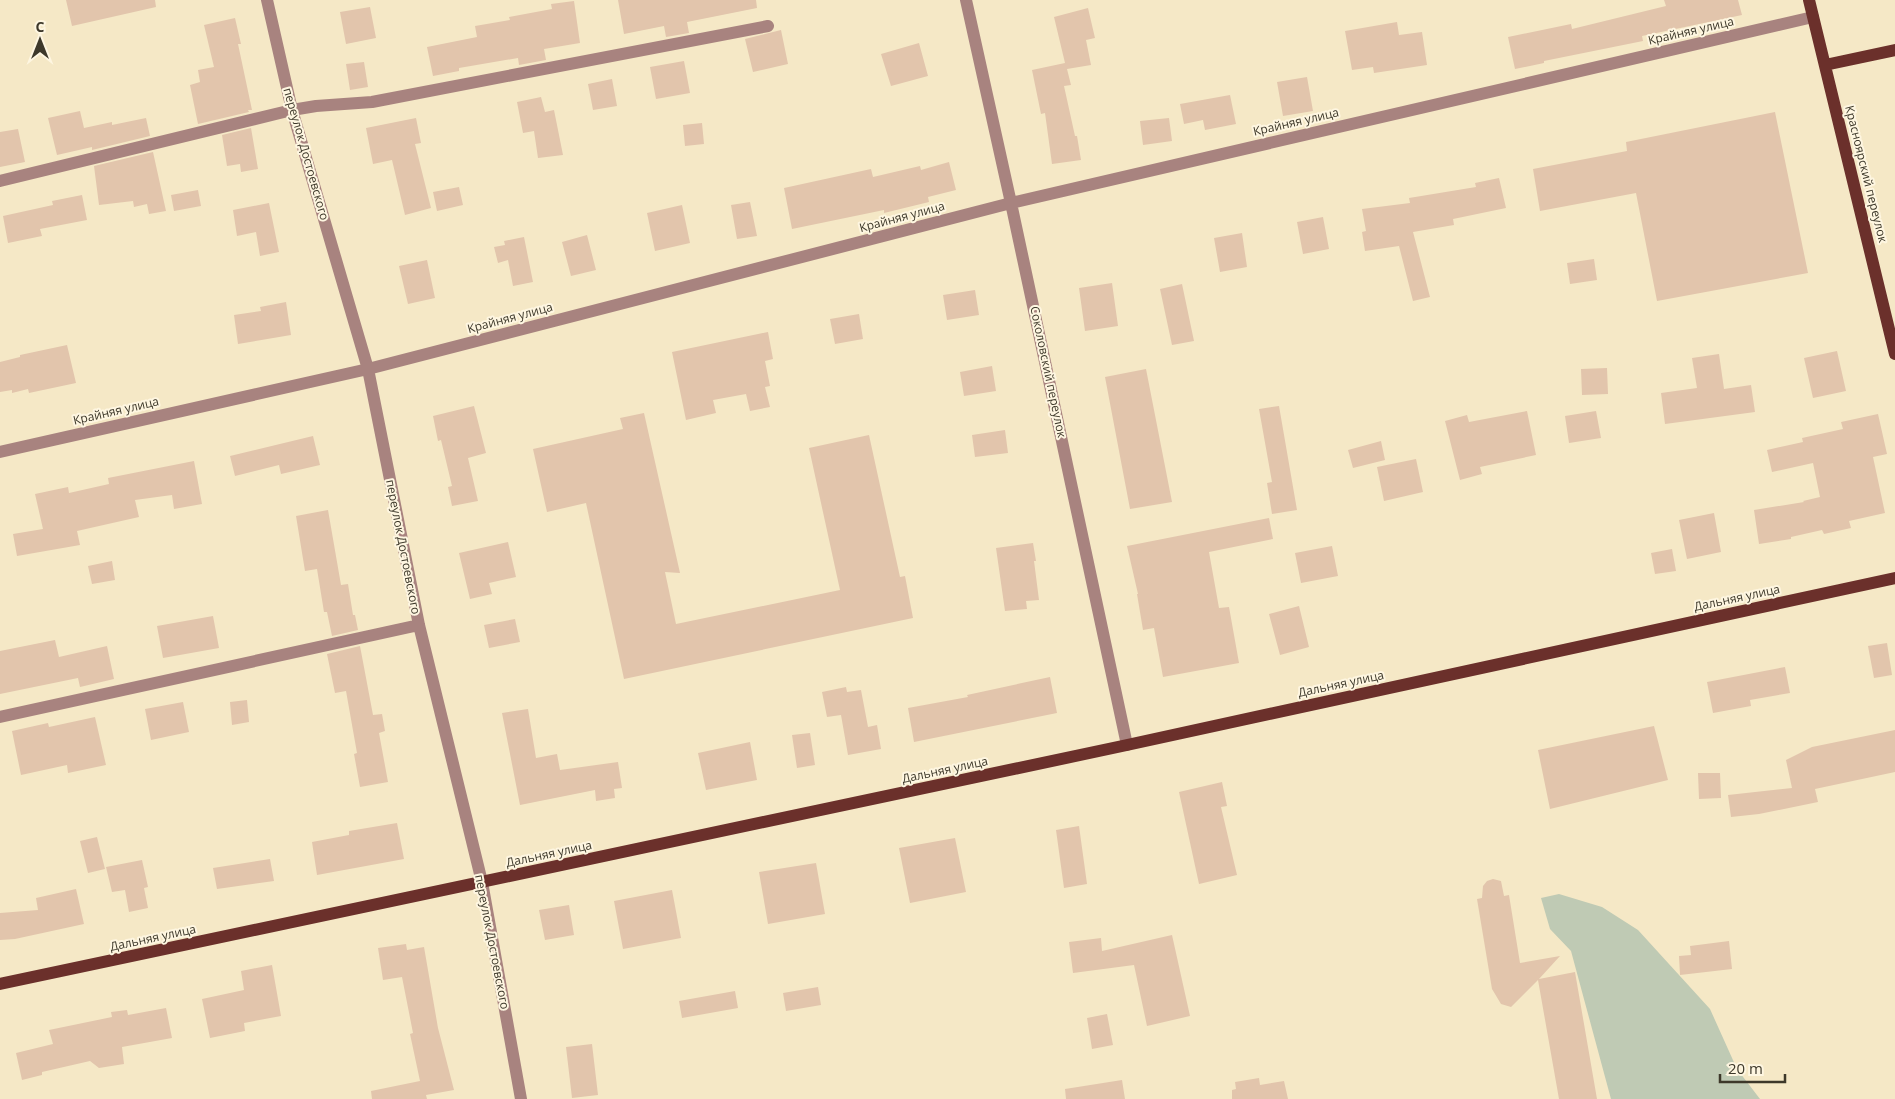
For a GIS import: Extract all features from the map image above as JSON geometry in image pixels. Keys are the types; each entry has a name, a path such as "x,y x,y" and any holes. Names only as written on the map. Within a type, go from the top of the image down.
{"main road":[{"name":"Красноярский переулок","path":"1809,0 1895,354"},
{"path":"1825,65 1895,50"},
{"name":"Дальняя улица","path":"0,984 1127,745 1895,578"}],"street":[{"name":"переулок Достоевского","path":"267,0 292,110 368,369 419,626 482,882 521,1099"},
{"name":"Соколовский переулок","path":"966,0 1127,745"},
{"name":"Крайняя улица","path":"0,452 368,369 1011,203 1813,17"},
{"path":"0,181 292,110 325,105 372,102 768,26"},
{"path":"0,717 419,626"}],"green space":[{"path":"1559,894 1602,907 1638,930 1710,1009 1737,1069 1760,1099 1611,1099 1571,951 1550,929 1541,898"}],"building":[{"path":"66,0 155,0 156,7 72,26"},
{"path":"618,0 756,0 757,8 687,22 689,33 666,37 664,26 624,34"},
{"path":"1664,0 1738,0 1742,15 1642,36 1643,41 1544,61 1544,63 1515,69 1508,37 1571,24 1572,29 1666,6"},
{"path":"574,1 580,43 544,49 546,60 519,65 518,58 459,68 459,71 433,76 427,47 477,37 475,26 510,20 509,17 552,9 551,4"},
{"path":"370,7 376,38 346,44 340,12"},
{"path":"1088,8 1095,38 1086,40 1091,65 1067,69 1071,85 1064,86 1081,160 1052,164 1045,113 1041,114 1032,70 1065,63 1054,17"},
{"path":"235,18 241,44 238,44 252,110 198,124 190,85 200,82 198,70 214,67 204,25"},
{"path":"1397,22 1399,35 1422,32 1427,65 1374,73 1373,67 1352,70 1345,31"},
{"path":"781,30 788,64 753,72 745,39"},
{"path":"919,43 928,76 891,86 881,54"},
{"path":"684,61 690,93 656,99 650,67"},
{"path":"364,62 368,87 350,90 346,64"},
{"path":"1307,77 1313,111 1283,116 1277,82"},
{"path":"612,79 617,106 593,110 588,84"},
{"path":"1230,95 1236,124 1205,130 1203,120 1184,124 1180,104"},
{"path":"541,97 545,112 554,110 563,155 538,158 534,131 523,133 517,102"},
{"path":"80,111 84,128 146,118 150,136 92,150 92,147 57,155 48,118"},
{"path":"1775,112 1808,273 1657,301 1636,193 1540,211 1533,169 1627,151 1626,142"},
{"path":"416,118 421,143 415,144 431,208 405,215 392,160 373,164 366,128"},
{"path":"1169,118 1172,141 1143,145 1140,121"},
{"path":"702,123 704,144 685,146 683,125"},
{"path":"251,128 258,169 241,172 240,164 227,166 222,135"},
{"path":"18,129 25,162 0,167 0,132"},
{"path":"153,152 166,211 149,214 147,204 134,207 133,201 99,205 94,166"},
{"path":"949,162 956,190 928,197 929,202 884,213 884,210 792,229 784,188 871,169 873,177 920,166 921,170"},
{"path":"1499,178 1506,208 1453,219 1454,225 1413,232 1430,297 1413,301 1399,246 1365,251 1362,232 1366,231 1362,209 1410,203 1409,198 1476,187 1475,183"},
{"path":"459,187 463,205 437,211 433,192"},
{"path":"198,190 201,206 174,211 171,195"},
{"path":"82,195 87,220 40,229 42,236 8,243 3,216 53,205 52,201"},
{"path":"750,202 757,236 737,239 731,205"},
{"path":"269,203 279,252 260,256 256,232 237,236 233,210"},
{"path":"682,205 690,243 655,251 647,213"},
{"path":"1323,217 1329,249 1303,254 1297,222"},
{"path":"1242,233 1247,267 1220,272 1214,238"},
{"path":"587,235 596,270 571,276 562,242"},
{"path":"524,237 533,282 513,286 508,260 498,263 494,247 505,245 504,241"},
{"path":"1594,259 1597,280 1570,284 1567,263"},
{"path":"427,260 435,298 408,304 399,266"},
{"path":"1112,283 1118,326 1085,331 1079,288"},
{"path":"1182,284 1194,341 1172,345 1160,289"},
{"path":"975,290 979,315 947,320 943,295"},
{"path":"286,302 291,335 238,344 234,315 261,311 260,307"},
{"path":"859,314 863,339 835,344 830,319"},
{"path":"768,332 773,359 765,361 770,386 765,387 770,407 750,411 746,394 713,400 716,413 686,420 672,352"},
{"path":"67,345 76,383 29,393 28,389 12,393 12,390 0,392 0,362 20,357 20,355"},
{"path":"1837,351 1846,391 1813,398 1804,358"},
{"path":"1719,354 1724,389 1751,385 1755,412 1665,424 1661,393 1697,388 1692,358"},
{"path":"992,366 996,391 964,396 960,372"},
{"path":"1607,368 1608,394 1582,395 1581,369"},
{"path":"1146,369 1172,502 1130,509 1105,377"},
{"path":"474,406 486,453 468,458 478,501 452,506 448,487 452,486 441,440 438,441 433,416"},
{"path":"1279,406 1297,510 1272,514 1267,483 1272,482 1259,409"},
{"path":"1527,411 1536,455 1480,467 1482,474 1460,480 1445,421 1467,415 1469,422"},
{"path":"1596,411 1601,438 1569,443 1565,416"},
{"path":"644,413 680,573 665,572 676,624 840,590 809,448 869,435 900,577 905,576 913,618 624,679 586,503 547,512 533,449 623,429 620,418"},
{"path":"1878,414 1887,454 1873,457 1885,513 1849,521 1851,528 1824,534 1822,530 1791,537 1791,539 1759,544 1754,510 1804,502 1820,497 1813,463 1772,472 1767,450 1803,442 1802,438 1843,429 1841,422"},
{"path":"1005,430 1008,453 975,457 972,435"},
{"path":"313,436 320,465 281,474 279,465 235,476 230,456"},
{"path":"1381,441 1385,460 1353,468 1348,450"},
{"path":"1416,459 1423,492 1384,501 1377,467"},
{"path":"194,461 202,504 174,509 172,495 135,500 139,517 77,531 80,545 17,556 13,534 43,529 35,494 68,487 69,493 109,484 108,478"},
{"path":"328,510 341,585 348,584 353,615 355,615 358,630 332,636 327,612 324,612 317,569 305,571 296,516"},
{"path":"1714,513 1721,552 1687,559 1679,520"},
{"path":"1269,518 1273,539 1209,552 1219,608 1229,607 1239,663 1163,677 1154,628 1143,630 1138,594 1127,546"},
{"path":"508,542 516,577 489,583 492,594 470,599 459,553"},
{"path":"1033,543 1039,600 1026,601 1027,609 1005,611 996,548"},
{"path":"1332,546 1338,576 1301,583 1295,553"},
{"path":"1672,549 1676,571 1655,574 1651,553"},
{"path":"112,561 115,580 92,584 88,566"},
{"path":"1299,606 1309,647 1280,655 1269,614"},
{"path":"213,616 219,648 163,658 157,626"},
{"path":"515,619 520,642 489,648 484,625"},
{"path":"55,640 59,657 107,646 114,679 80,687 78,678 0,694 0,651"},
{"path":"1887,643 1892,675 1874,678 1868,646"},
{"path":"360,646 373,715 382,714 385,731 379,733 388,782 360,787 354,754 357,753 346,691 335,693 327,654"},
{"path":"1785,667 1790,693 1750,700 1751,706 1713,713 1707,682"},
{"path":"1050,677 1057,713 914,742 908,708 968,697 967,695"},
{"path":"846,687 847,692 861,690 868,727 877,725 881,749 848,755 841,715 827,717 822,692"},
{"path":"247,700 249,722 232,725 230,702"},
{"path":"183,702 189,732 151,740 145,709"},
{"path":"528,709 536,758 557,754 560,770 618,762 622,788 614,789 615,798 596,801 595,790 520,805 502,713"},
{"path":"95,717 106,765 68,773 67,765 21,775 12,731 48,723 49,727"},
{"path":"1654,726 1668,780 1550,809 1538,750"},
{"path":"1895,730 1895,772 1815,789 1818,802 1759,814 1731,817 1728,795 1792,788 1786,760 1812,747"},
{"path":"810,733 815,765 797,768 792,735"},
{"path":"750,742 757,780 706,790 698,753"},
{"path":"1698,773 1720,773 1721,798 1699,799"},
{"path":"1222,782 1227,806 1221,807 1237,875 1199,884 1179,792"},
{"path":"397,823 404,859 317,875 312,842 349,835 349,831"},
{"path":"1079,826 1087,884 1064,888 1056,830"},
{"path":"97,837 105,869 88,873 80,841"},
{"path":"955,838 966,892 910,903 899,848"},
{"path":"270,859 274,881 217,889 213,868"},
{"path":"142,860 148,887 144,888 148,908 129,912 125,890 112,892 106,867"},
{"path":"816,863 825,914 768,924 759,872"},
{"path":"1493,879 1501,881 1504,896 1509,895 1520,963 1560,956 1539,979 1575,972 1597,1099 1559,1099 1538,980 1511,1007 1501,1004 1492,989 1477,899 1482,898 1483,886 1487,881"},
{"path":"76,889 84,924 15,939 0,940 0,913 38,910 36,898"},
{"path":"672,890 681,938 623,949 614,901"},
{"path":"569,905 574,935 545,940 539,910"},
{"path":"1172,935 1190,1016 1147,1026 1134,965 1073,973 1069,942 1101,938 1102,951"},
{"path":"1729,941 1732,969 1680,975 1679,956 1691,955 1690,946"},
{"path":"406,944 407,950 424,947 438,1028 454,1090 426,1095 427,1099 372,1099 371,1091 420,1081 410,1034 413,1033 402,977 383,980 378,948"},
{"path":"272,965 281,1016 244,1023 245,1031 210,1038 202,999 244,990 241,971"},
{"path":"818,987 821,1005 786,1011 783,993"},
{"path":"735,991 738,1008 682,1018 679,1001"},
{"path":"166,1008 172,1038 122,1047 124,1064 99,1068 90,1061 42,1072 42,1075 22,1080 16,1053 53,1044 49,1030 112,1017 111,1012 127,1010 128,1015"},
{"path":"1107,1014 1113,1045 1092,1049 1087,1018"},
{"path":"592,1044 598,1095 572,1098 566,1047"},
{"path":"1259,1078 1260,1085 1284,1081 1288,1099 1232,1099 1232,1090 1236,1089 1235,1082"},
{"path":"1122,1080 1125,1099 1066,1099 1065,1089"}]}
